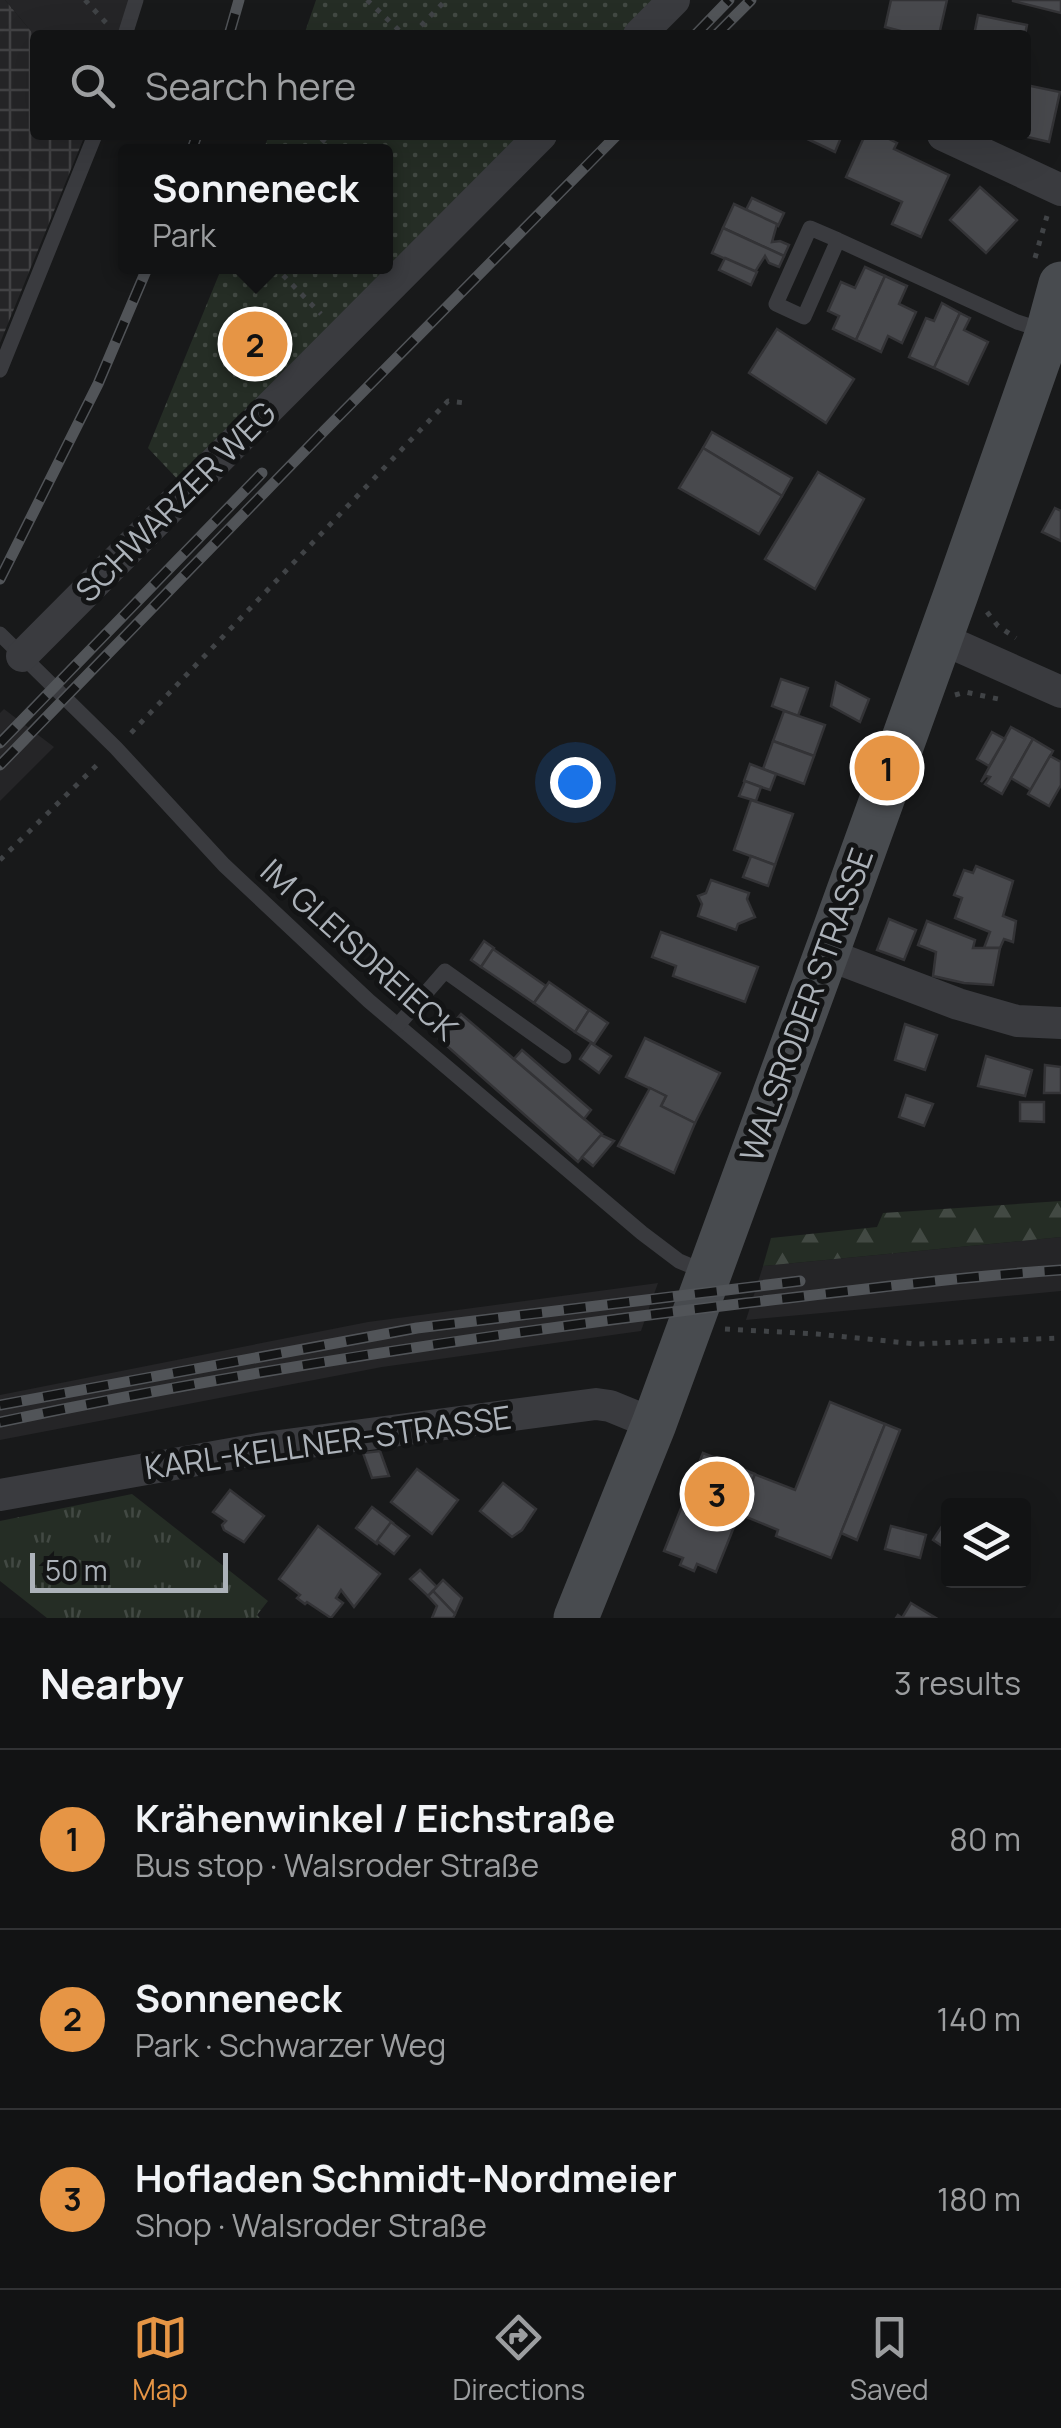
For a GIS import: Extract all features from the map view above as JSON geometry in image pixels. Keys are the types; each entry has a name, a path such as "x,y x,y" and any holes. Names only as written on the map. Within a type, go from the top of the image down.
{"street":[{"path":"645,30 674,0"},
{"name":"SCHWARZER WEG","path":"11,645 342,336 536,140"},
{"path":"954,140 1061,190"},
{"name":"WALSRODER STRASSE","path":"576,1618 654,1424 826,954 1048,332 1061,284"},
{"path":"940,638 1061,692"},
{"path":"826,954 958,1004 1016,1021 1061,1022"},
{"name":"KARL-KELLNER-STRASSE","path":"0,1495 264,1448 596,1404 654,1424"}],"lane":[{"path":"127,30 136,0"},
{"path":"0,370 93,140"},
{"path":"838,240 804,317 776,304 810,228 838,240 1017,322 1048,332"},
{"name":"IM GLEISDREIECK","path":"11,645 116,748 224,865 398,1024 642,1233 680,1261 709,1274"},
{"path":"398,1024 444,971 564,1056"}],"path":[{"path":"85,0 113,30"},
{"path":"368,0 399,30"},
{"path":"417,30 446,0"},
{"path":"282,274 342,336"},
{"path":"0,860 72,786 116,748 448,400 465,402"},
{"path":"691,1322 714,1329 917,1344 1061,1338"}],"shaded area":[{"path":"0,0 5,0 30,30 30,140 83,140 0,343"},
{"path":"5,0 136,0 127,30 30,30"},
{"path":"4,709 54,747 0,801 0,713"},
{"path":"1061,1237 1061,1291 746,1320 763,1266"},
{"path":"658,1283 641,1331 382,1367 0,1440 0,1395 368,1322"}],"green space":[{"path":"316,0 654,0 625,30 306,30"},
{"path":"267,140 518,140 393,269 393,144 266,144"},
{"path":"219,274 388,274 183,485 148,448"},
{"path":"1061,1201 1061,1237 763,1266 771,1238 877,1227 883,1213"},
{"path":"132,1494 268,1601 257,1615 260,1618 47,1618 0,1581 0,1521"}],"building":[{"path":"891,0 947,0 940,30 885,27"},
{"path":"1013,0 1061,0 1061,13 1013,1"},
{"path":"978,15 1027,25 1026,30 975,30"},
{"path":"1031,86 1060,92 1049,142 1031,138"},
{"path":"810,140 840,140 835,152"},
{"path":"863,140 891,140 897,143 894,149 949,175 921,237 892,224 902,202 846,177"},
{"path":"980,187 1017,220 986,253 950,220"},
{"path":"752,198 784,213 778,226 746,210"},
{"path":"734,204 777,224 772,242 789,245 784,256 723,228"},
{"path":"723,228 784,256 779,267 769,263 765,256 755,272 712,253"},
{"path":"725,258 757,272 751,285 719,270"},
{"path":"865,267 885,276 856,340 833,329 839,316 828,311 841,282 855,288"},
{"path":"885,276 907,286 899,304 916,312 902,343 888,336 881,352 856,340"},
{"path":"942,303 960,313 934,368 909,357 926,318 934,321"},
{"path":"960,313 970,318 964,330 988,342 968,384 934,368"},
{"path":"777,329 854,379 826,423 749,373"},
{"path":"712,432 792,478 782,496 703,448"},
{"path":"703,448 782,496 759,534 679,488"},
{"path":"818,472 864,499 815,589 765,559"},
{"path":"1055,508 1061,511 1061,541 1042,532"},
{"path":"781,679 808,688 798,716 772,706"},
{"path":"836,682 869,699 860,722 831,706"},
{"path":"784,711 825,725 814,756 773,741"},
{"path":"1011,727 1033,739 1002,794 985,784 990,777 981,782"},
{"path":"992,732 1005,739 989,766 977,759"},
{"path":"1033,739 1053,751 1031,790 1011,778"},
{"path":"773,741 814,756 804,784 763,769"},
{"path":"1050,756 1061,762 1061,785 1049,806 1028,794"},
{"path":"750,764 776,774 770,790 744,781"},
{"path":"745,781 761,787 756,801 739,796"},
{"path":"751,800 793,814 775,865 734,850"},
{"path":"751,856 775,865 768,886 743,877"},
{"path":"976,866 1013,881 1003,916 1016,921 1013,942 1004,939 1000,948 984,948 990,932 955,918 962,898 954,895 964,870 973,873"},
{"path":"711,880 749,893 747,899 755,917 738,924 736,930 698,916 702,904 698,896 706,893"},
{"path":"889,919 916,930 904,960 877,950"},
{"path":"927,921 975,940 973,948 1000,948 993,985 933,976 936,952 918,945"},
{"path":"661,932 758,967 745,1002 673,976 676,966 652,957"},
{"path":"484,941 494,948 481,967 471,960"},
{"path":"493,949 546,986 534,1003 481,967"},
{"path":"549,982 589,1010 575,1032 534,1003"},
{"path":"589,1010 608,1023 594,1044 575,1032"},
{"path":"461,1014 602,1134 578,1162 439,1039"},
{"path":"905,1024 937,1035 925,1070 895,1060"},
{"path":"645,1038 720,1073 695,1123 661,1106 666,1096 626,1077"},
{"path":"591,1043 611,1056 599,1073 580,1059"},
{"path":"522,1050 591,1110 584,1119 514,1059"},
{"path":"986,1056 1032,1070 1025,1096 978,1086"},
{"path":"1045,1065 1061,1067 1061,1093 1044,1093"},
{"path":"650,1088 666,1096 661,1106 695,1123 674,1173 618,1146"},
{"path":"906,1095 933,1104 924,1126 899,1117"},
{"path":"1020,1102 1044,1102 1044,1122 1020,1121"},
{"path":"601,1135 614,1141 593,1166 582,1157"},
{"path":"830,1402 885,1424 831,1558 776,1536 778,1530 739,1514 754,1474 795,1490"},
{"path":"885,1424 900,1430 857,1540 841,1533"},
{"path":"380,1451 389,1476 372,1478 363,1453"},
{"path":"703,1453 755,1474 716,1572 697,1564 694,1571 680,1565 683,1558 664,1551"},
{"path":"417,1469 458,1500 432,1534 391,1502"},
{"path":"503,1483 536,1509 522,1530 512,1537 480,1511"},
{"path":"230,1490 264,1516 244,1542 224,1530 222,1525 226,1521 213,1512"},
{"path":"372,1507 393,1523 377,1544 356,1528"},
{"path":"391,1522 409,1536 394,1554 377,1541"},
{"path":"318,1526 380,1574 354,1607 341,1590 336,1598 343,1603 331,1618 297,1598 300,1595 279,1579"},
{"path":"891,1526 926,1535 920,1558 885,1549"},
{"path":"941,1528 941,1545 933,1540"},
{"path":"420,1570 437,1587 428,1596 410,1579"},
{"path":"443,1580 462,1598 455,1614 433,1591"},
{"path":"433,1591 455,1614 453,1618 432,1618 437,1606 428,1596"},
{"path":"911,1603 936,1618 902,1618"}],"railway":[{"path":"230,30 239,0"},
{"path":"700,30 729,0"},
{"path":"721,30 751,0"},
{"path":"194,144 195,140"},
{"path":"0,765 612,140"},
{"path":"0,579 98,384 145,274"},
{"path":"0,743 262,473"},
{"path":"0,1422 278,1369 465,1340 864,1289 1061,1270"},
{"path":"0,1405 417,1328 800,1281"}],"place":[{"name":"Sonneneck","path":"255,344"},
{"name":"Krähenwinkel / Eichstraße","path":"887,768"},
{"name":"Hofladen Schmidt-Nordmeier","path":"717,1494"}]}
